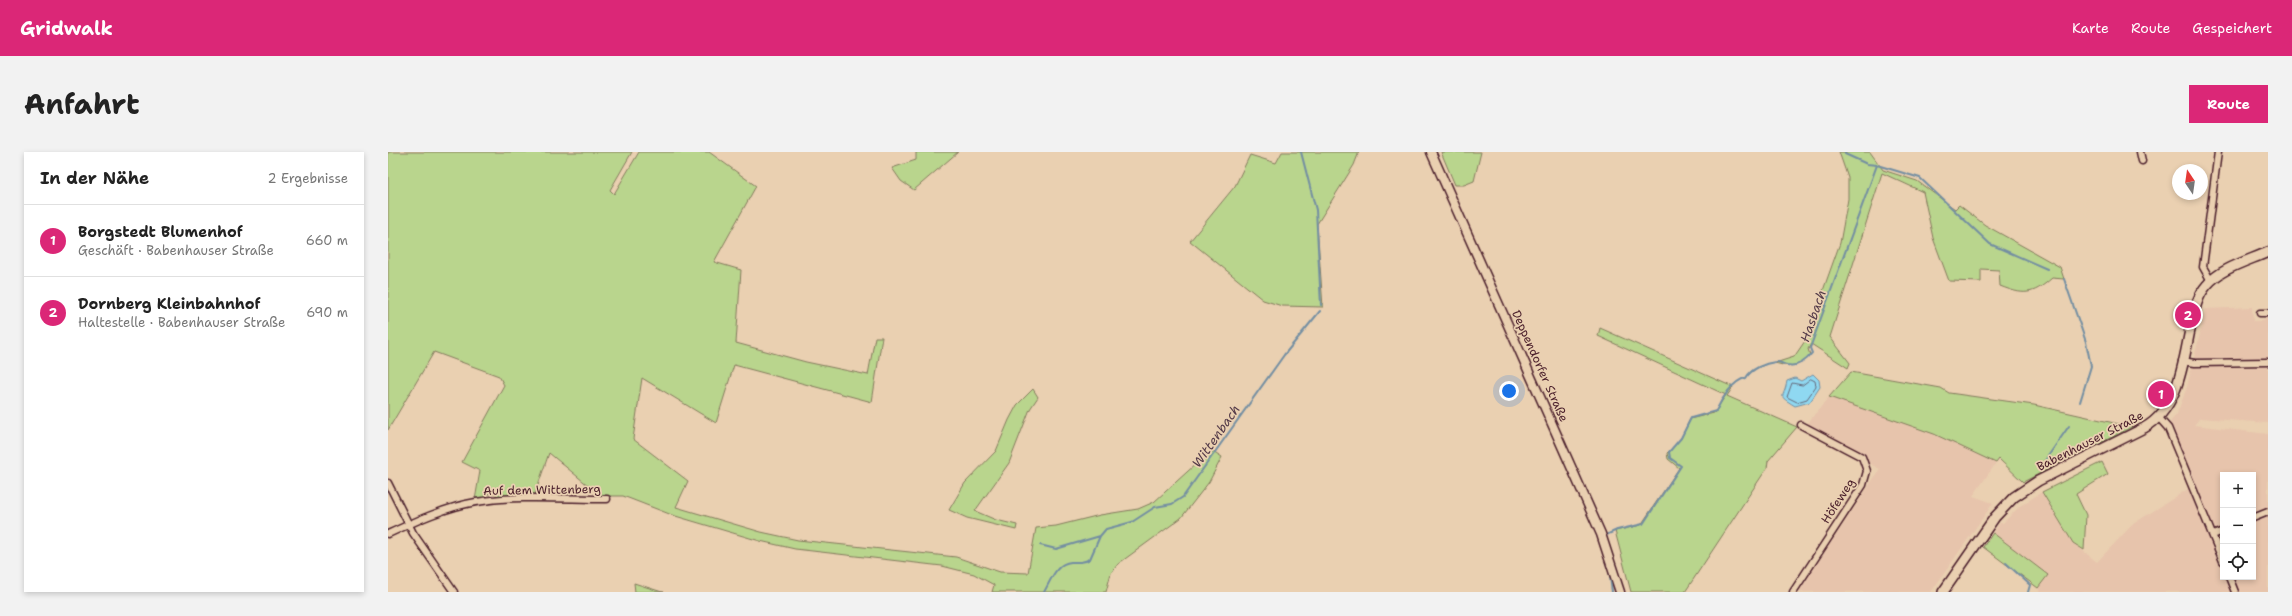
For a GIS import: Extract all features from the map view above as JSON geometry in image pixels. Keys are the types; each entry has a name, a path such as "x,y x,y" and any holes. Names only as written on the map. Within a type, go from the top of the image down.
{"main road":[{"name":"Babenhauser Straße","path":"1943,592 1995,517 2014,497 2038,482 2144,428 2159,418 2172,399 2197,303 2204,289 2211,280 2219,274 2268,252"}],"street":[{"name":"Deppendorfer Straße","path":"1432,152 1605,543 1620,592"},
{"path":"2140,152 2142,161"},
{"path":"2211,280 2203,267 2218,152"},
{"path":"2260,313 2268,313"},
{"path":"2182,361 2195,364 2268,362"},
{"path":"2159,418 2168,428 2220,553"},
{"name":"Höfeweg","path":"1793,592 1863,485 1867,471 1862,457 1801,425"},
{"path":"388,483 407,525 454,592"},
{"name":"Auf dem Wittenberg","path":"388,534 407,525 476,502 505,500 607,499"},
{"path":"2256,517 2268,512"},
{"path":"2213,535 2220,532"},
{"path":"2230,580 2235,592"}],"shaded area":[{"path":"2252,307 2253,321 2263,321 2268,316 2268,423 2200,418 2194,425 2268,434 2268,592 2040,592 2038,588 2048,575 1993,533 2000,523 2003,523 2020,506 2042,492 2073,543 2097,562 2133,524 2188,489 2164,429 2177,414 2187,387 2206,309"},
{"path":"1829,397 1934,434 1996,463 1973,496 1993,503 1931,592 1798,592 1880,469 1797,427 1801,421 1807,424"}],"green space":[{"path":"388,152 632,152 610,190 614,194 639,152 709,152 756,186 714,262 741,270 736,343 806,362 868,375 875,337 882,337 872,402 734,365 716,423 642,378 633,439 688,481 676,507 761,532 798,540 956,557 1000,572 1028,573 1036,528 1056,526 1100,515 1138,509 1154,502 1209,452 1213,451 1222,457 1209,482 1181,518 1118,564 1111,573 1106,592 992,592 994,585 974,574 942,566 795,549 760,541 672,515 623,496 601,496 549,453 534,497 496,498 496,493 487,494 486,498 475,500 480,471 462,462 504,385 499,376 434,352 388,430"},
{"path":"916,152 958,152 914,190 901,181 892,168 916,160"},
{"path":"1282,152 1359,152 1354,165 1317,224 1323,307 1282,306 1263,300 1190,241 1235,186 1250,155 1276,163"},
{"path":"1441,152 1481,152 1474,181 1464,185 1455,185"},
{"path":"1839,152 1870,152 1883,170 1917,181 1955,209 1959,205 1985,225 2060,267 2064,279 2052,278 2039,288 2027,292 2015,291 2000,286 1999,270 1981,269 1981,282 1949,281 1933,238 1923,192 1882,173 1830,337 1850,363 1848,368 1811,344 1808,349 1810,355 1802,362 1789,366 1775,363 1794,357 1805,341 1840,243 1848,199 1848,178"},
{"path":"1600,328 1733,387 1727,396 1797,427 1768,461 1767,468 1685,592 1631,592 1615,531 1641,525 1679,468 1668,459 1667,453 1680,440 1690,419 1714,413 1726,395 1598,336"},
{"path":"1851,372 1941,388 1949,393 2034,405 2132,427 2023,482 1999,459 1996,463 1934,434 1829,397"},
{"path":"1033,389 1038,397 1030,409 1009,463 975,511 996,520 1017,525 1016,530 967,518 949,510 965,483 996,451 1017,405"},
{"path":"2102,462 2108,474 2076,494 2086,515 2084,550 2073,543 2042,492"},
{"path":"1993,533 2048,575 2038,588 1983,547"},
{"path":"634,583 662,592 635,592"}],"water":[{"path":"1813,374 1819,380 1820,387 1810,402 1795,406 1783,398 1787,381 1795,378 1801,381"}],"waterway":[{"name":"Wittenbach","path":"1301,152 1316,210 1321,305"},
{"name":"Hasbach","path":"1604,536 1617,530 1643,524 1681,466 1670,458 1669,452 1681,438 1691,418 1716,411 1724,396 1732,386 1746,378 1751,372 1759,367 1776,362 1787,365 1798,364 1807,359 1812,353 1810,348 1877,165 1867,164 1845,154 1845,152"},
{"path":"1877,165 1920,178 1990,244 2047,269"},
{"path":"2064,279 2086,342 2091,366 2080,402"},
{"name":"Wittenbach","path":"1044,592 1054,573 1061,565 1071,562 1083,562 1090,559 1100,536 1106,529 1132,522 1155,507 1172,504 1183,497 1284,355 1320,311"},
{"path":"2044,462 2069,426"},
{"name":"Wittenbach","path":"1040,545 1056,549 1100,536"},
{"path":"2006,563 2030,585 2028,592"},
{"name":"Hasbach","path":"1609,569 1612,592"}],"place":[{"name":"Dornberg Kleinbahnhof","path":"2188,315"},
{"name":"Borgstedt Blumenhof","path":"2161,394"}]}
